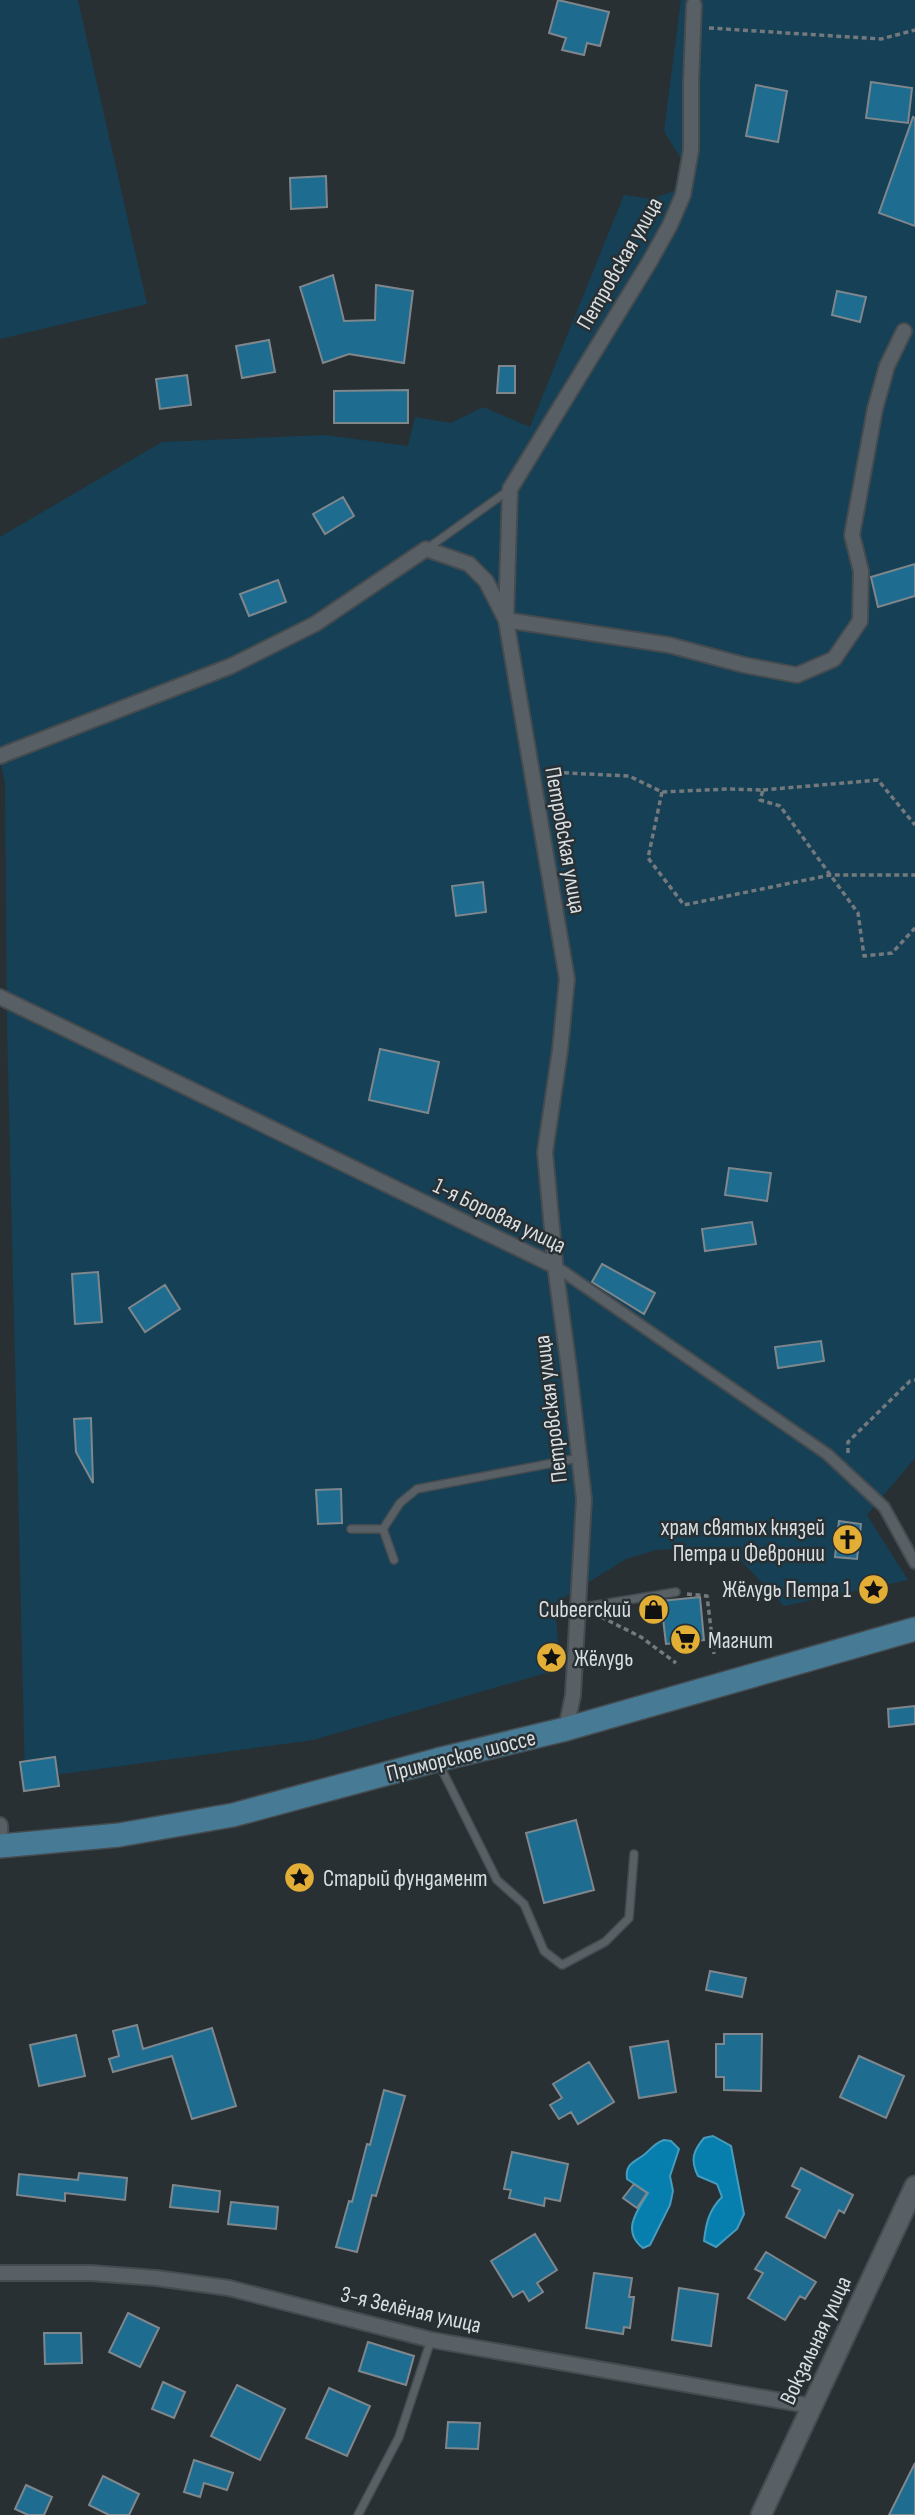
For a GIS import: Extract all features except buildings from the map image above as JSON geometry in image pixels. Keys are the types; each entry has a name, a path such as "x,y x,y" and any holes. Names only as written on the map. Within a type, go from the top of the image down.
{"main road":[{"name":"Приморское шоссе","path":"0,1839 119,1835 233,1815 437,1760 566,1729 915,1629"}],"street":[{"name":"Петровская улица","path":"566,1729 573,1695 583,1499 555,1266 545,1152 567,979 506,620 510,489 650,261 683,195 691,150 694,5"},
{"path":"0,757 230,666 315,624 426,549 469,564 486,581 506,620 669,645 744,665 797,675 834,659 860,621 861,572 852,535 875,409 887,366 904,331"},
{"name":"1-я Боровая улица","path":"0,997 555,1266 827,1454 884,1507 915,1563"},
{"name":"Вокзальная улица","path":"761,2515 915,2186"},
{"name":"3-я Зелёная улица","path":"0,2273 90,2273 156,2278 229,2288 432,2340 811,2406"}],"lane":[{"path":"426,549 510,489"},
{"path":"383,1529 400,1503 417,1489 580,1458"},
{"path":"351,1529 383,1529"},
{"path":"383,1529 394,1560"},
{"path":"578,1608 676,1592"},
{"path":"437,1760 497,1880 524,1904 544,1951 562,1965 605,1942 629,1918 634,1854"},
{"path":"358,2515 399,2437 432,2340"}],"path":[{"path":"692,27 881,39 915,30"},
{"path":"531,771 629,776 663,792 762,790 878,780 915,825"},
{"path":"762,790 760,800 780,806 858,914 864,956 892,953 915,928"},
{"path":"663,792 648,858 684,905 830,875 915,875"},
{"path":"848,1473 848,1442 909,1381 915,1380"},
{"path":"676,1592 707,1596 714,1654"},
{"path":"602,1605 600,1616 641,1637 676,1663"}],"shaded area":[{"path":"0,0 78,0 147,304 0,339"},
{"path":"681,0 915,0 915,1458 867,1515 908,1580 784,1606 728,1547 656,1550 626,1559 555,1603 560,1669 313,1740 25,1779 7,1029 5,783 0,760 0,537 162,442 325,435 408,446 415,417 451,423 483,407 530,427 624,195 652,199 674,191 681,159 664,131"}],"water":[{"path":"713,2136 731,2146 744,2214 737,2229 716,2247 704,2241 709,2217 722,2197 717,2184 698,2176 693,2160 697,2147 704,2138"},
{"path":"664,2140 671,2141 679,2149 670,2176 673,2191 670,2205 650,2245 643,2248 636,2241 632,2228 636,2214 648,2193 627,2179 627,2170 631,2164"}],"place":[{"name":"храм святых князей Петра и Февронии","path":"848,1540"},
{"name":"Жёлудь Петра 1","path":"874,1589"},
{"name":"Сиbeerский","path":"654,1609"},
{"name":"Магнит","path":"685,1640"},
{"name":"Жёлудь","path":"551,1658"},
{"name":"Старый фундамент","path":"300,1878"}]}
